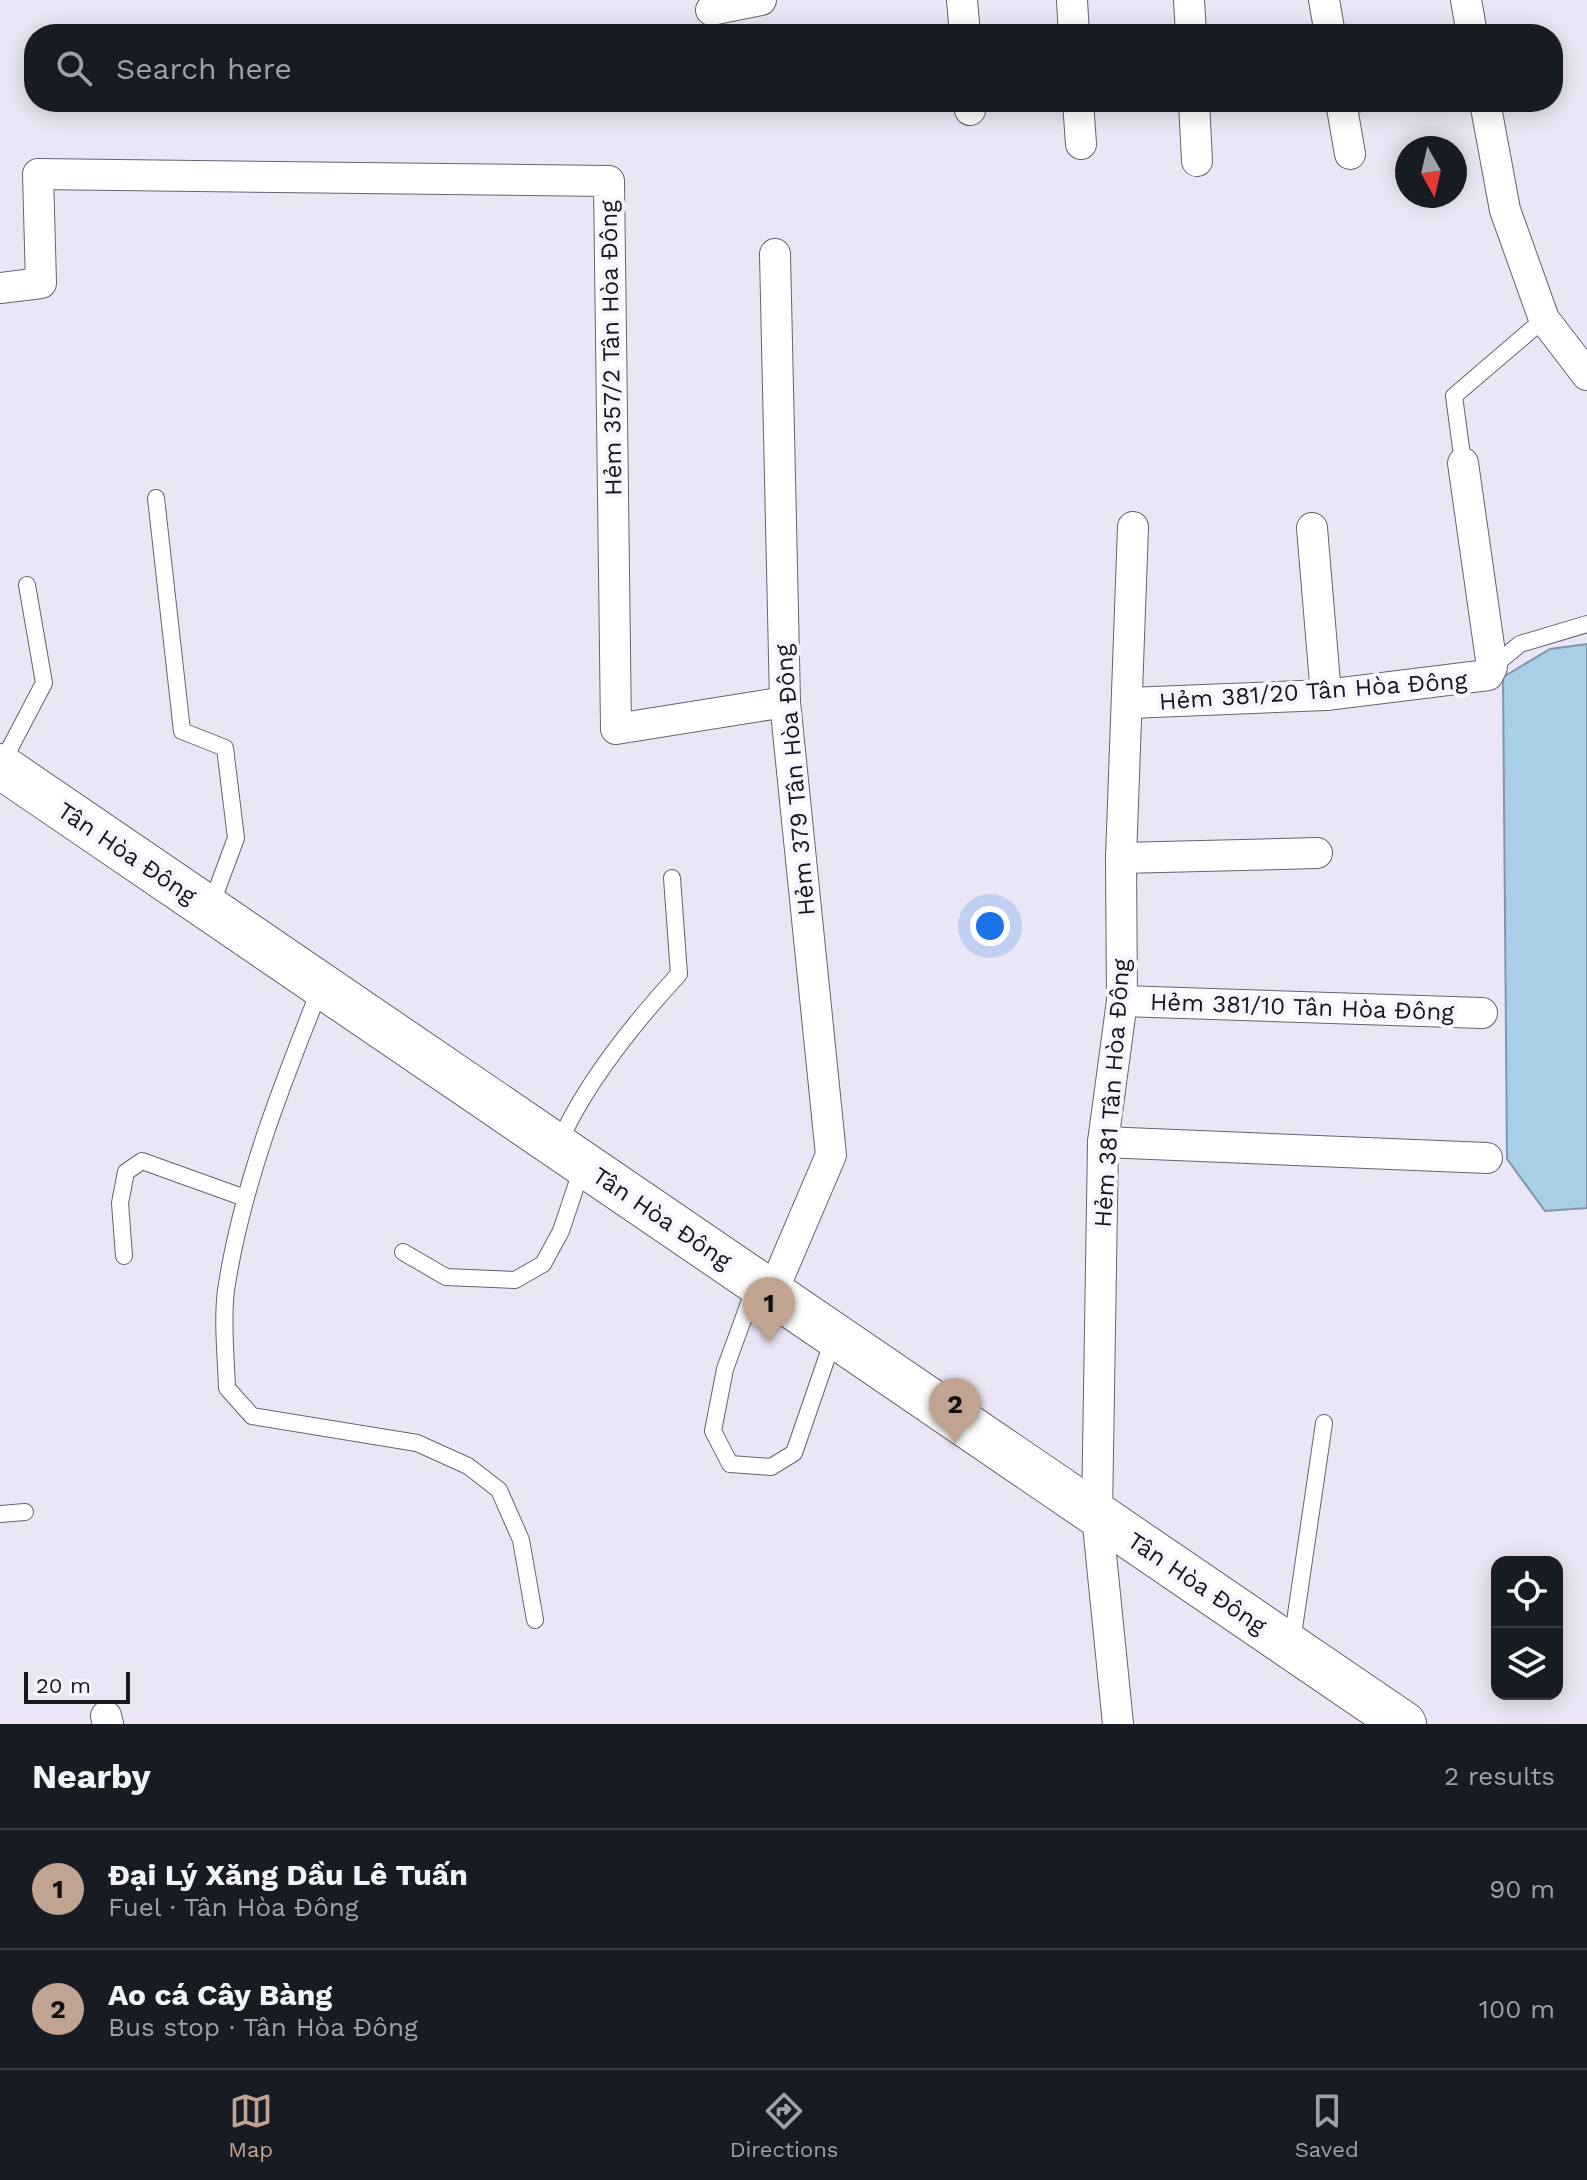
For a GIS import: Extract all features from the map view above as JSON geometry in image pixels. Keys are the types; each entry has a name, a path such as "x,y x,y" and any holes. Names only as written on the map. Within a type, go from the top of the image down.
{"street":[{"path":"711,10 761,0"},
{"path":"962,0 964,24"},
{"path":"1072,0 1073,24"},
{"path":"1189,0 1190,24"},
{"path":"1324,0 1328,24"},
{"path":"1466,0 1470,24"},
{"path":"1079,112 1081,144"},
{"path":"1195,112 1197,161"},
{"path":"1343,112 1350,154"},
{"path":"1487,112 1505,210 1544,319 1587,375"},
{"name":"Hẻm 357/2 Tân Hòa Đông","path":"0,288 41,283 38,174 609,181 616,729 785,702"},
{"name":"Hẻm 379 Tân Hòa Đông","path":"764,1288 831,1155 785,702 775,254"},
{"path":"1463,463 1492,667"},
{"name":"Hẻm 381 Tân Hòa Đông","path":"1118,1724 1097,1515 1103,1142 1122,1001 1121,858 1133,527"},
{"path":"1312,528 1326,695"},
{"name":"Hẻm 381/20 Tân Hòa Đông","path":"1129,703 1326,695 1480,679 1488,675 1492,667"},
{"name":"Tân Hòa Đông","path":"0,767 1404,1724"},
{"path":"1121,858 1317,853"},
{"name":"Hẻm 381/10 Tân Hòa Đông","path":"1122,1001 1482,1013"},
{"path":"1103,1142 1487,1158"}],"lane":[{"path":"1463,463 1454,396 1544,319"},
{"path":"156,498 182,731 225,748 236,838 210,910"},
{"path":"0,767 44,683 27,585"},
{"path":"1492,667 1520,644 1587,624"},
{"path":"403,1252 446,1277 515,1280 543,1264 561,1231 570,1156 567,1125 641,1016 679,974 672,878"},
{"path":"321,986 270,1116 245,1198 226,1293 227,1388 252,1416 417,1443 468,1466 499,1490 521,1540 535,1620"},
{"path":"124,1256 120,1203 126,1172 142,1161 245,1198"},
{"path":"764,1288 725,1369 713,1431 730,1464 771,1467 794,1453 834,1336"},
{"path":"1291,1647 1324,1423"},
{"path":"0,1514 25,1512"}],"water":[{"path":"1587,644 1587,1208 1545,1211 1507,1159 1503,677 1550,649"}],"place":[{"name":"Đại Lý Xăng Dầu Lê Tuấn","path":"769,1343"},
{"name":"Ao cá Cây Bàng","path":"955,1444"}]}
